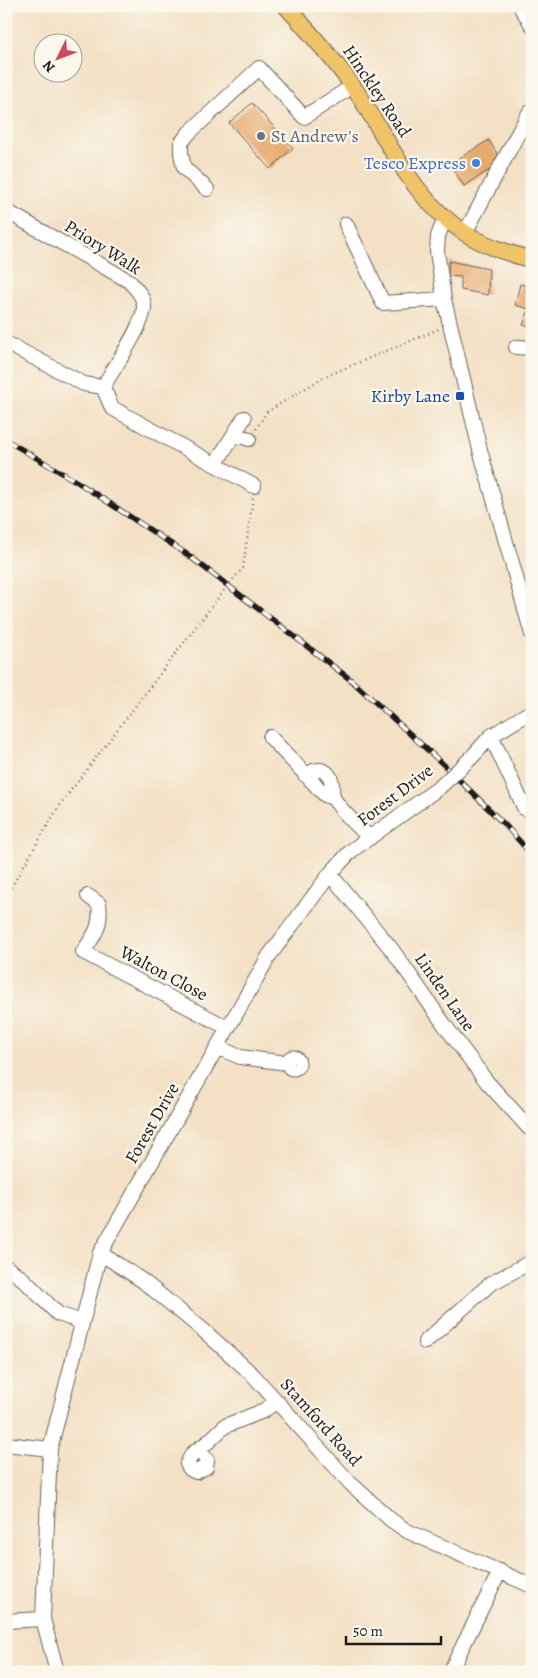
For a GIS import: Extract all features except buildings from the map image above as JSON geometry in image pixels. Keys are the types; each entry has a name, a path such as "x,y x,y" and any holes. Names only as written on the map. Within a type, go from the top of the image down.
{"main road":[{"name":"Hinckley Road","path":"286,6 321,44 353,86 414,184 428,203 466,233 492,246 532,260"}],"street":[{"path":"520,6 532,24"},
{"path":"207,189 184,168 181,143 189,133 260,68 304,117 353,86"},
{"path":"466,233 529,113"},
{"name":"Priory Walk","path":"6,211 129,281 141,295 144,308 140,324 103,387"},
{"path":"445,218 438,236 436,251 444,299 480,450 532,634"},
{"path":"346,224 383,303 444,299"},
{"path":"6,343 84,384 103,387 112,408 216,463 254,486"},
{"path":"516,347 532,348"},
{"path":"216,463 244,418"},
{"path":"235,434 249,439"},
{"name":"Forest Drive","path":"57,1672 43,1619 50,1449 100,1253 269,956 330,874 351,852 440,787 491,736 532,711"},
{"path":"491,736 525,810"},
{"path":"270,737 305,775 320,770 330,776 333,798 370,838"},
{"name":"Linden Lane","path":"330,874 393,951 487,1082 532,1130"},
{"name":"Walton Close","path":"88,896 99,904 100,916 97,931 83,952 228,1028"},
{"path":"217,1047 240,1057 287,1063"},
{"name":"Stamford Road","path":"100,1253 143,1281 203,1330 253,1375 350,1483 391,1520 407,1532 532,1586"},
{"path":"425,1342 490,1284 527,1264 532,1264"},
{"path":"6,1266 24,1279 58,1314 82,1322"},
{"path":"197,1451 225,1426 263,1411 277,1401"},
{"path":"6,1444 50,1449"},
{"path":"450,1672 500,1571"},
{"path":"6,1621 43,1619"}],"path":[{"path":"249,439 267,412 324,377 450,324"},
{"path":"6,896 59,806 243,568 254,486"}],"railway":[{"path":"6,440 79,483 188,555 351,680 444,765 506,826 532,855"}],"place":[{"name":"St Andrew's","path":"261,136"},
{"name":"Tesco Express","path":"476,163"},
{"name":"Kirby Lane","path":"460,396"}]}
